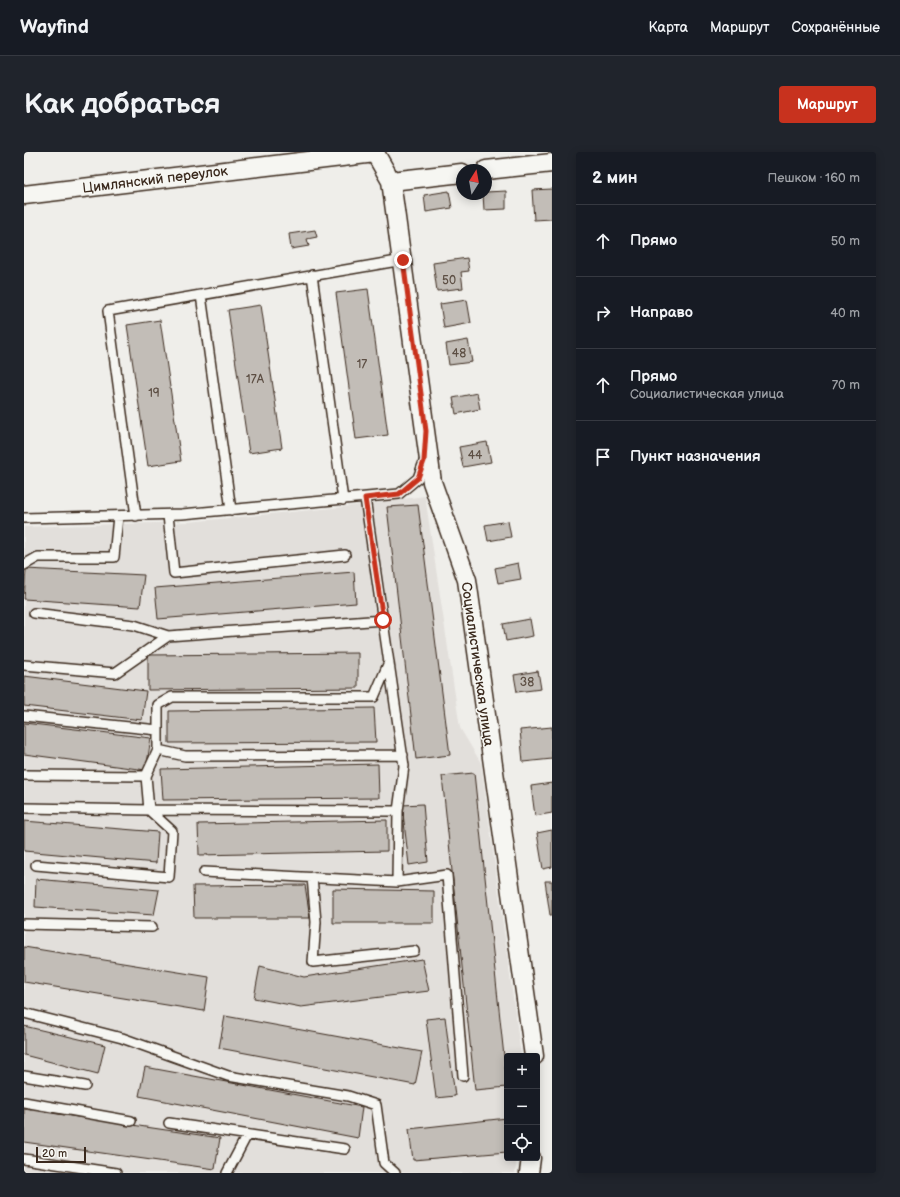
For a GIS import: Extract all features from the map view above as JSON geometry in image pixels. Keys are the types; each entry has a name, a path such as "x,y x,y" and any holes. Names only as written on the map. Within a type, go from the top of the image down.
{"street":[{"name":"Цимлянский переулок","path":"24,194 374,153 391,181"},
{"path":"492,169 548,159"},
{"path":"391,181 456,174"},
{"name":"Социалистическая улица","path":"391,181 403,260 432,482 467,580 534,1053"},
{"path":"529,1173 531,1161"}],"lane":[{"path":"136,516 108,311 403,260"},
{"path":"312,275 343,500"},
{"path":"201,295 231,510"},
{"path":"24,518 168,515 399,494 418,478 424,461 426,431"},
{"path":"365,498 404,766 398,811 397,882"},
{"path":"168,515 174,573 345,555"},
{"path":"24,565 38,557 114,557 118,516"},
{"path":"34,613 134,625 168,636 383,620"},
{"path":"24,665 115,673 168,636"},
{"path":"36,865 169,877 172,832 149,810 146,776 158,750 158,705 172,697 374,696 389,662"},
{"path":"24,716 158,730"},
{"path":"158,750 185,756 403,755"},
{"path":"24,775 146,776"},
{"path":"24,808 398,811"},
{"path":"204,872 397,882 447,875 463,1076"},
{"path":"312,877 316,922 314,962 414,951"},
{"path":"24,924 152,927"},
{"path":"24,1013 122,1038 228,1076 348,1096 376,1104 384,1163 395,1173"},
{"path":"24,1076 85,1086"},
{"path":"24,1102 131,1121"},
{"path":"169,1123 345,1149"},
{"path":"227,1173 247,1135"},
{"path":"24,1159 116,1173"}],"shaded area":[{"path":"425,496 460,728 481,763 521,1053 504,1053 504,1161 517,1161 515,1173 24,1173 24,527 188,522 343,507"}],"building":[{"path":"552,189 552,219 534,220 532,190"},
{"path":"449,191 452,208 426,212 424,195"},
{"path":"506,191 506,209 484,210 483,200 492,200 492,192"},
{"path":"315,230 317,237 307,239 309,246 291,249 289,234"},
{"path":"467,258 469,271 461,272 463,288 437,291 433,263"},
{"path":"368,289 388,435 356,439 336,293"},
{"path":"467,300 471,323 444,328 440,304"},
{"path":"261,305 282,448 249,453 228,310"},
{"path":"160,320 181,461 148,466 127,325"},
{"path":"468,340 472,362 449,365 446,344"},
{"path":"477,393 480,409 456,414 453,398"},
{"path":"487,442 491,462 463,467 459,447"},
{"path":"418,505 450,755 416,759 387,507"},
{"path":"508,521 511,537 488,541 485,525"},
{"path":"518,563 521,579 498,583 495,568"},
{"path":"26,569 144,575 140,607 24,599"},
{"path":"354,572 356,603 158,619 155,588"},
{"path":"530,619 533,636 506,641 503,624"},
{"path":"358,653 358,688 148,690 148,655"},
{"path":"538,671 541,689 517,692 514,675"},
{"path":"24,676 146,691 142,720 24,706"},
{"path":"374,708 376,742 169,743 169,711"},
{"path":"24,723 151,738 146,770 24,754"},
{"path":"552,727 552,759 523,762 520,730"},
{"path":"378,764 379,798 163,800 161,769"},
{"path":"474,773 504,1057 504,1087 475,1090 442,776"},
{"path":"552,783 552,813 535,816 531,786"},
{"path":"423,804 428,862 409,865 402,805"},
{"path":"387,820 387,851 199,855 198,824"},
{"path":"24,821 158,832 156,863 24,851"},
{"path":"552,830 552,867 543,869 537,833"},
{"path":"36,879 159,890 154,915 35,907"},
{"path":"545,881 552,881 552,915 550,915"},
{"path":"305,885 310,918 194,918 193,886"},
{"path":"333,889 434,891 434,923 333,923"},
{"path":"24,947 209,977 204,1011 24,982"},
{"path":"422,959 429,991 301,1007 254,998 260,966 304,977"},
{"path":"225,1016 422,1052 415,1085 219,1048"},
{"path":"445,1017 455,1096 436,1098 426,1019"},
{"path":"24,1026 105,1045 98,1074 24,1055"},
{"path":"145,1067 362,1107 358,1138 139,1096"},
{"path":"24,1109 220,1138 215,1169 24,1142"},
{"path":"504,1118 504,1152 413,1160 409,1129"}],"route":[{"path":"383,620 365,498 399,494 418,478 424,461 426,431 403,260"}]}
